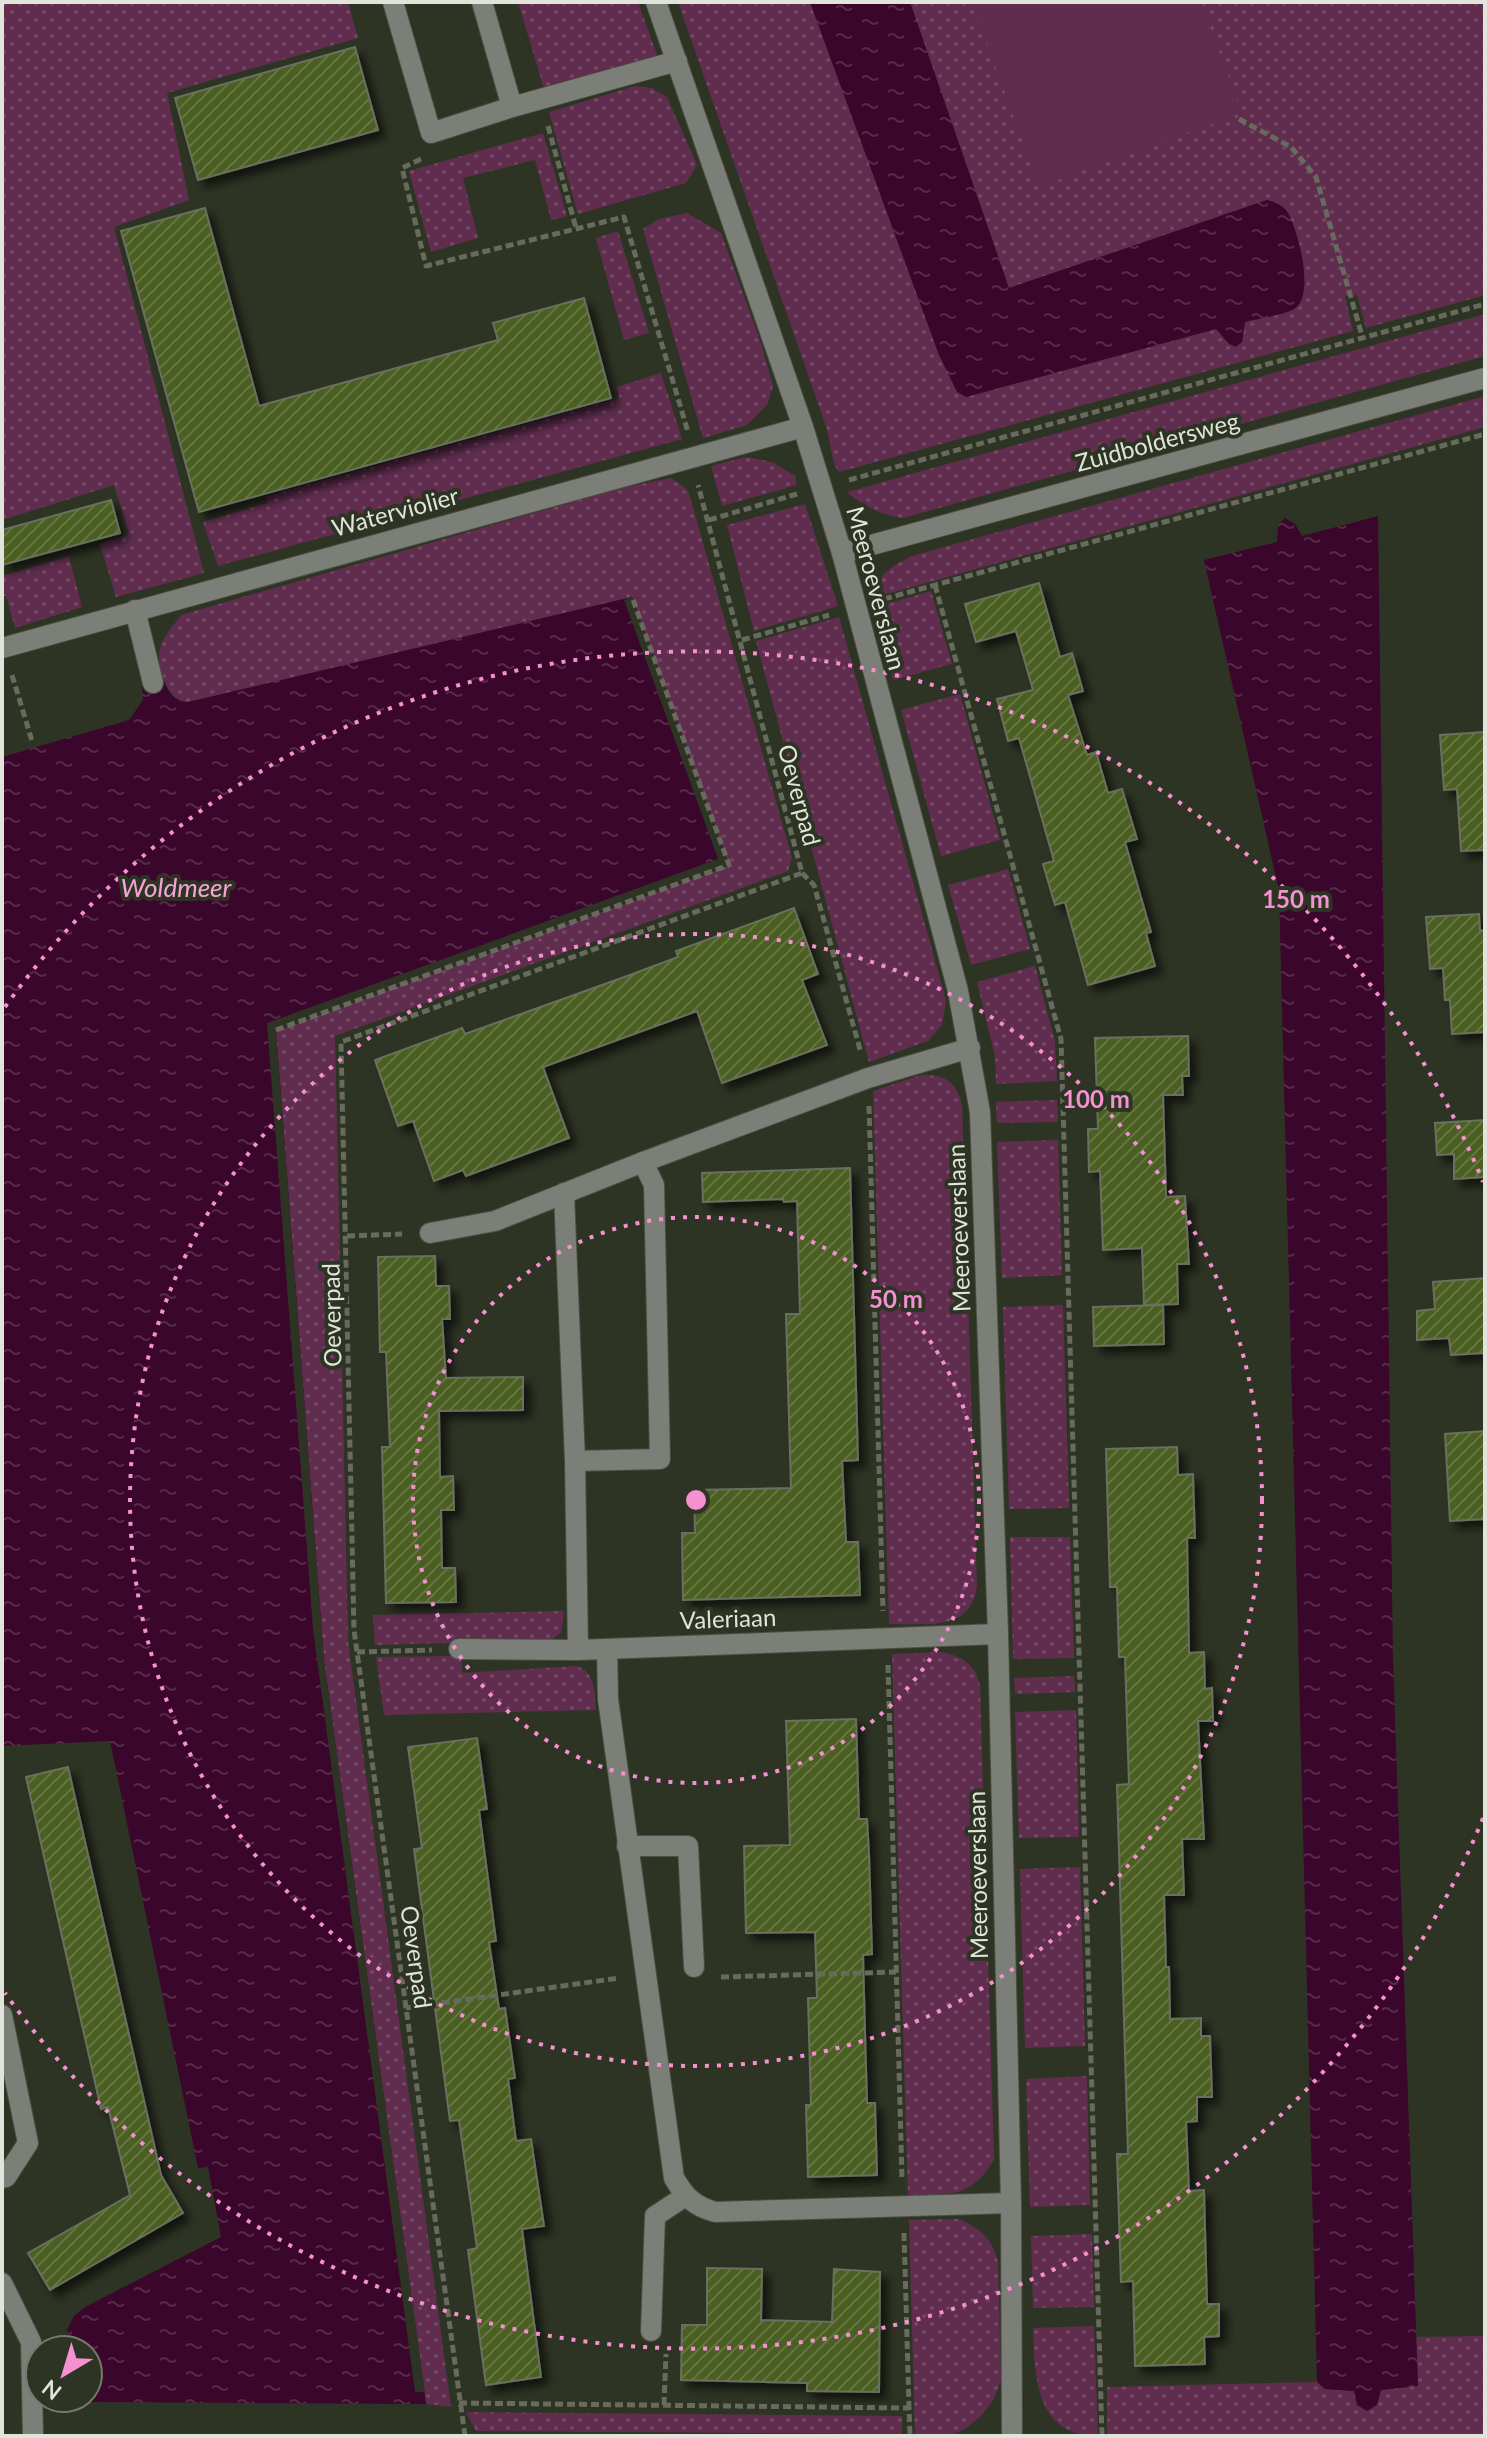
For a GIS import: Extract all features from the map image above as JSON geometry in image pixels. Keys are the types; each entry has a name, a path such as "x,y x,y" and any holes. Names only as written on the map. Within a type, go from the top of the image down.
{"street":[{"path":"393,2 431,133 677,61"},
{"path":"482,2 512,107"},
{"name":"Meeroeverslaan","path":"656,2 803,427 842,553 954,976 980,1112 998,1634 1011,2203 1012,2436"},
{"name":"Zuidboldersweg","path":"842,553 1485,378"},
{"name":"Waterviolier","path":"3,648 803,427"},
{"path":"135,610 153,683"},
{"path":"430,1233 495,1221 868,1078 970,1048"},
{"path":"575,1461 660,1459 654,1185 643,1162"},
{"path":"564,1193 575,1461 578,1650"},
{"name":"Valeriaan","path":"459,1649 578,1650 998,1634"},
{"path":"607,1649 608,1699 627,1846 674,2178 684,2197 699,2207 715,2212 1011,2203"},
{"path":"627,1846 688,1846 694,1967"},
{"path":"2,2015 28,2143 6,2177 2,2178"},
{"path":"651,2331 655,2216 684,2197"},
{"path":"2,2283 31,2342 33,2436"}],"path":[{"path":"1239,119 1291,147 1316,177 1363,339"},
{"path":"546,120 576,228"},
{"path":"426,157 402,168 426,266 624,217 688,430 690,457"},
{"path":"822,487 1485,304"},
{"path":"742,640 1485,434"},
{"name":"Oeverpad","path":"465,2436 357,1652 341,1042 802,873 709,520 822,487"},
{"path":"935,585 1061,1039 1102,2436"},
{"path":"276,1030 729,865 632,597"},
{"path":"3,648 32,741"},
{"path":"347,1236 430,1233"},
{"path":"357,1652 459,1649"},
{"path":"651,2331 666,2341 664,2405"},
{"path":"459,2403 909,2408 910,2436"}],"shaded area":[{"path":"2,2 348,2 358,38 167,93 189,200 114,227 204,573 116,597 100,544 129,534 114,485 2,520"},
{"path":"518,2 638,2 657,55 650,61 545,92"},
{"path":"678,2 810,2 939,355 966,397 1216,329 1229,344 1242,342 1245,322 1294,309 1301,301 1305,283 1267,200 1009,289 910,2 1485,2 1485,295 1366,328 1357,295 1345,296 1353,331 839,472 834,464 827,429"},
{"path":"972,2 1201,2 1242,113 1039,187"},
{"path":"635,86 652,88 667,97 697,165 686,183 578,214 549,112"},
{"path":"543,133 567,216 551,220 535,160 463,178 478,238 431,252 409,171"},
{"path":"687,213 721,233 760,340 773,386 767,405 747,425 703,438 643,229 659,219"},
{"path":"618,231 649,333 624,340 596,238"},
{"path":"1485,314 1485,356 903,518 873,509 847,492"},
{"path":"661,373 682,439 218,566 203,522 267,503 266,496 619,398 617,387"},
{"path":"1485,396 1485,427 872,598 877,583 886,572 912,556"},
{"path":"746,457 772,462 795,476 797,485 722,506 711,466"},
{"path":"671,478 688,490 792,858 788,871 335,1036 348,1641 451,2407 426,2404 324,1661 276,1030 728,866 632,597 188,702 174,696 169,690 159,656 161,645 181,615 621,488"},
{"path":"805,504 838,606 754,631 727,525"},
{"path":"69,556 82,607 15,628 6,596 2,596 2,576"},
{"path":"931,591 952,664 893,680 873,608"},
{"path":"839,617 946,1000 942,1025 928,1041 869,1062 756,641"},
{"path":"960,694 1000,840 941,856 901,710"},
{"path":"1008,869 1030,949 971,965 948,885"},
{"path":"1035,966 1055,1042 1057,1081 996,1084 995,1056 977,982"},
{"path":"921,1075 949,1081 957,1090 962,1105 977,1586 966,1612 956,1618 931,1624 889,1624 873,1091"},
{"path":"1057,1100 1058,1122 997,1123 996,1102"},
{"path":"1058,1140 1062,1275 1002,1278 997,1142"},
{"path":"1063,1305 1069,1508 1009,1509 1003,1307"},
{"path":"1010,1537 1070,1537 1074,1658 1013,1659"},
{"path":"564,1611 561,1633 551,1640 375,1645 373,1615"},
{"path":"942,1652 967,1662 980,1685 994,2160 976,2182 958,2192 908,2196 892,1654"},
{"path":"461,1656 462,1673 576,1666 591,1678 596,1710 384,1715 376,1657"},
{"path":"1074,1676 1075,1692 1015,1694 1014,1678"},
{"path":"1076,1710 1079,1837 1019,1838 1015,1712"},
{"path":"1080,1867 1085,2046 1025,2048 1020,1869"},
{"path":"1087,2076 1090,2205 1030,2207 1026,2079"},
{"path":"958,2219 985,2236 996,2255 1001,2380 994,2399 981,2416 965,2429 950,2436 915,2436 909,2220"},
{"path":"1092,2234 1094,2307 1033,2308 1031,2236"},
{"path":"1094,2326 1098,2436 1077,2433 1061,2426 1050,2414 1038,2382 1033,2328"},
{"path":"1485,2336 1485,2436 1107,2436 1107,2387 1317,2382 1325,2389 1355,2391 1377,2405 1381,2390 1418,2386 1416,2337"},
{"path":"466,2412 902,2416 902,2434 476,2431"}],"water":[{"path":"810,2 910,2 1009,288 1267,200 1286,210 1296,233 1304,277 1300,302 1289,311 1245,322 1242,342 1236,347 1229,344 1216,329 966,397 957,392 939,355"},
{"path":"1378,516 1393,1660 1418,2386 1381,2390 1377,2405 1367,2411 1357,2405 1354,2391 1325,2389 1317,2382 1279,891 1204,560 1277,542 1278,525 1285,518 1295,524 1302,536"},
{"name":"Woldmeer","path":"632,597 729,865 276,1031 324,1661 426,2404 104,2402 104,2334 69,2334 67,2330 74,2316 85,2307 221,2237 208,2167 198,2168 110,1741 2,1746 2,757 129,720 143,700 142,686 163,680 175,698 188,702"}],"pier":[{"path":"632,597 729,865 276,1031 324,1661 425,2392 415,2392 313,1629 267,1023 718,859 624,600"}],"building":[{"path":"355,47 378,130 198,180 175,98"},
{"path":"205,208 259,406 498,340 493,323 584,298 611,398 199,512 121,231"},
{"path":"111,500 120,533 2,565 2,530"},
{"path":"1039,583 1060,657 1072,653 1083,691 1068,695 1087,755 1096,752 1108,793 1122,789 1137,839 1125,842 1151,932 1146,933 1155,966 1088,985 1065,902 1055,905 1043,864 1054,861 1019,738 1008,741 997,699 1033,690 1016,631 976,642 965,604"},
{"path":"1485,732 1485,850 1461,851 1457,789 1444,790 1440,735"},
{"path":"794,908 818,974 802,980 827,1045 722,1083 697,1011 543,1067 569,1138 466,1176 463,1170 434,1181 413,1121 398,1126 375,1060 462,1028 465,1034 630,975 678,957 676,951"},
{"path":"1479,914 1480,931 1485,930 1485,1032 1452,1034 1450,1000 1445,1000 1443,968 1430,969 1426,917"},
{"path":"1188,1036 1189,1076 1182,1076 1183,1095 1163,1095 1166,1197 1185,1196 1189,1264 1177,1264 1178,1304 1144,1305 1142,1248 1103,1250 1100,1171 1089,1172 1088,1129 1098,1129 1095,1038"},
{"path":"1485,1120 1485,1177 1454,1179 1454,1154 1437,1155 1435,1123"},
{"path":"850,1168 858,1460 842,1461 846,1542 858,1542 860,1595 683,1600 682,1533 695,1533 694,1490 791,1488 786,1314 800,1314 797,1201 703,1202 702,1173"},
{"path":"435,1256 436,1286 449,1286 450,1319 442,1319 446,1378 523,1377 523,1410 439,1411 440,1477 453,1476 454,1510 441,1510 442,1568 455,1568 456,1602 386,1603 382,1447 390,1447 386,1352 380,1352 378,1257"},
{"path":"1485,1278 1484,1353 1451,1355 1449,1338 1417,1340 1417,1311 1435,1309 1433,1282"},
{"path":"1163,1305 1164,1344 1094,1346 1093,1307"},
{"path":"1485,1431 1485,1519 1450,1521 1445,1434"},
{"path":"1177,1447 1178,1475 1193,1474 1195,1538 1187,1538 1189,1653 1204,1652 1205,1689 1212,1688 1213,1721 1198,1721 1204,1839 1182,1839 1184,1895 1164,1895 1166,1967 1169,1967 1170,2019 1201,2018 1201,2036 1210,2036 1212,2097 1197,2097 1197,2121 1186,2122 1189,2191 1204,2190 1207,2304 1219,2304 1219,2336 1204,2337 1205,2364 1135,2366 1133,2281 1121,2282 1117,2154 1128,2154 1117,1785 1129,1784 1125,1657 1119,1657 1117,1587 1110,1587 1106,1449"},
{"path":"856,1719 859,1819 867,1819 869,1854 872,1954 863,1955 867,2103 875,2103 877,2175 808,2177 806,2105 811,2105 808,1998 817,1998 815,1932 746,1933 744,1846 790,1845 786,1721"},
{"path":"477,1738 487,1809 479,1810 496,1941 489,1942 499,2009 505,2008 515,2078 508,2079 516,2141 531,2139 544,2226 522,2229 541,2377 486,2385 468,2250 477,2248 459,2120 450,2121 414,1849 422,1848 408,1747"},
{"path":"68,1767 161,2175 183,2213 50,2290 28,2253 130,2195 108,2107 101,2109 26,1777"},
{"path":"707,2268 762,2269 761,2320 832,2322 834,2269 880,2272 879,2392 807,2391 807,2383 681,2380 682,2325 707,2325"}]}
